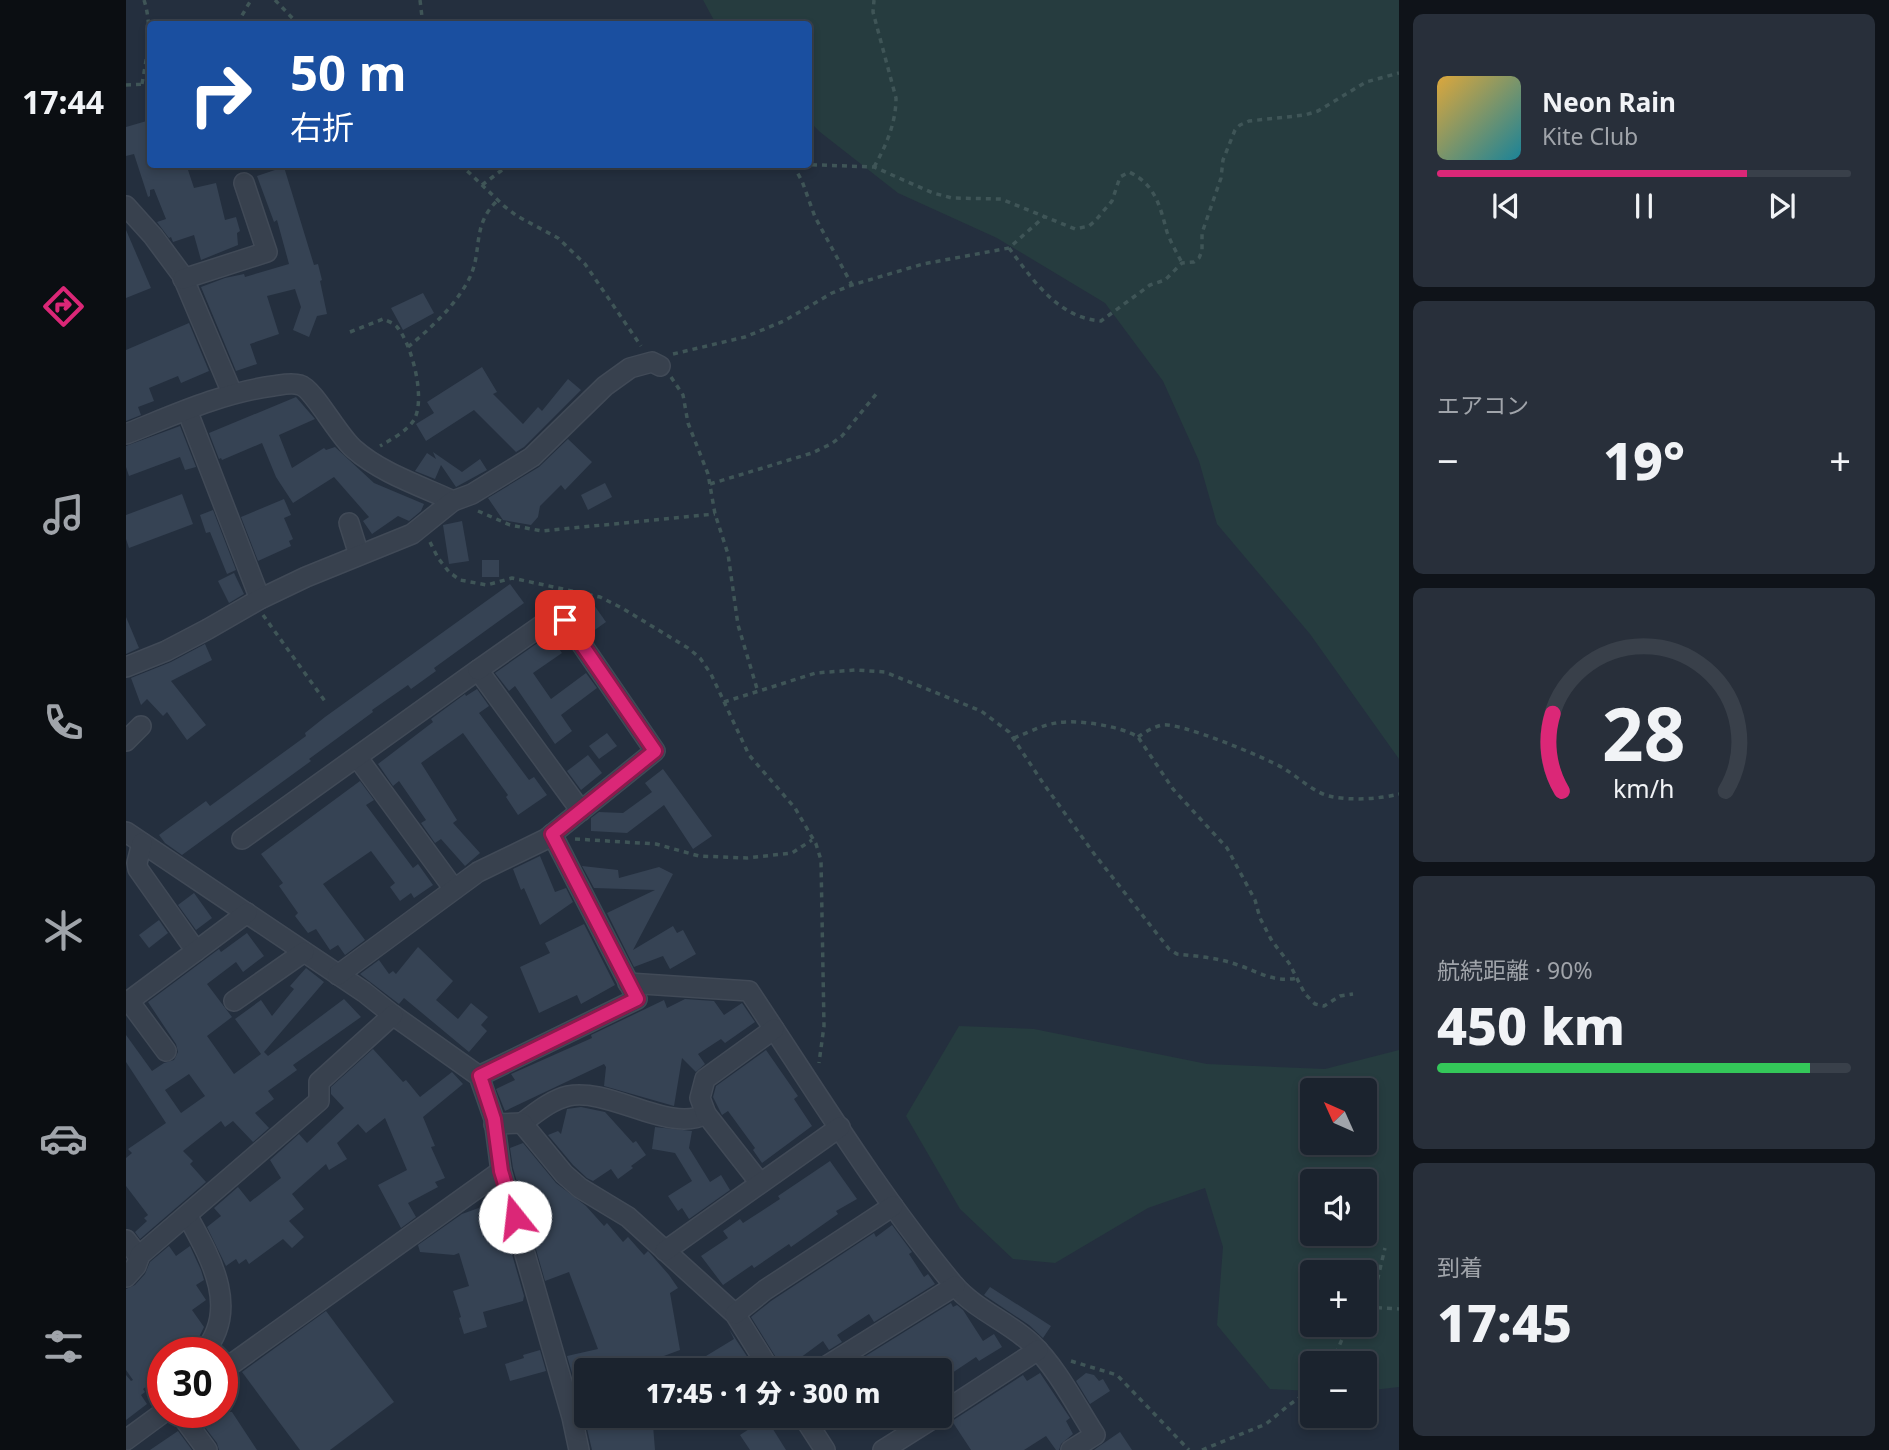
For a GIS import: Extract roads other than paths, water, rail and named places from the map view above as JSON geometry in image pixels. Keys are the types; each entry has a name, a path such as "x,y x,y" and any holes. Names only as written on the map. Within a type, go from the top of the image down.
{"street":[{"path":"183,279 267,253 244,183"},
{"path":"126,206 153,236 183,279 232,393"},
{"path":"126,667 166,651 257,601 412,534 453,501 482,488 533,457 605,386 630,368 656,364"},
{"path":"126,434 232,393 292,383 302,385 311,393 338,433 363,457 453,501"},
{"path":"187,410 257,601"},
{"path":"349,523 359,555"},
{"path":"243,839 552,618 565,620 655,751 581,811 554,838 478,872 338,975"},
{"path":"478,670 581,811"},
{"path":"126,741 141,726"},
{"path":"357,757 454,889"},
{"path":"134,837 338,975 480,1076 494,1124 501,1171 572,1417 579,1450"},
{"path":"134,837 138,869 196,951"},
{"path":"480,1076 637,999 554,838"},
{"path":"166,1051 129,1001 247,913"},
{"path":"234,1001 304,952"},
{"path":"628,983 749,991 893,1206 955,1286 974,1305 1029,1341 1042,1354 1095,1434 1070,1450"},
{"path":"126,1277 136,1266 139,1257 319,1101 319,1082 393,1015"},
{"path":"760,1183 706,1114 700,1098 705,1079 774,1029"},
{"path":"494,1124 522,1124 542,1108 567,1096 584,1094 663,1115 699,1117 706,1114"},
{"path":"522,1124 564,1174 580,1188 628,1217 735,1314 762,1358"},
{"path":"665,1251 840,1126"},
{"path":"238,1360 501,1171"},
{"path":"735,1314 765,1290 893,1206"},
{"path":"187,1215 220,1289 221,1305 215,1337"},
{"path":"126,1240 139,1257"},
{"path":"839,1358 955,1286"},
{"path":"952,1407 1042,1354"},
{"path":"126,1440 147,1425"},
{"path":"191,1428 207,1450"},
{"path":"811,1428 825,1450"},
{"path":"883,1450 915,1442 927,1428"}]}
